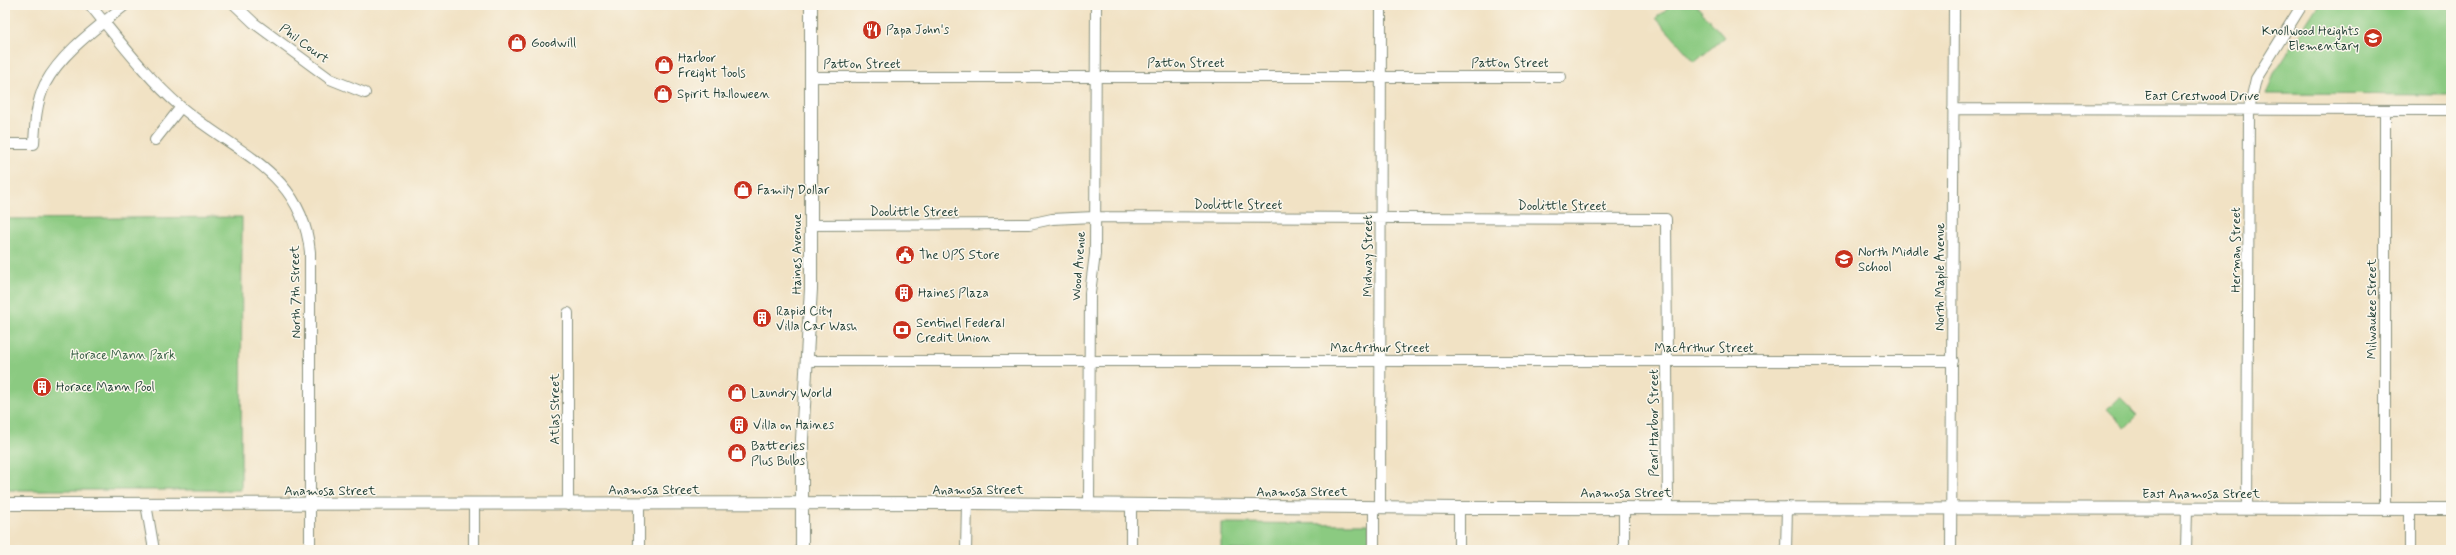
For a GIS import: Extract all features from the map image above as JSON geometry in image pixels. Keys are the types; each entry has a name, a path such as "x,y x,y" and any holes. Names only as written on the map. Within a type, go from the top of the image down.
{"main road":[{"name":"Haines Avenue","path":"802,550 802,439 808,361 811,5"},
{"name":"Anamosa Street","path":"5,504 568,505 967,503 1459,508 1952,508"},
{"name":"East Anamosa Street","path":"1952,508 2451,509"}],"street":[{"name":"North 7th Street","path":"90,5 143,69 181,107 278,180 297,204 308,232 310,260 310,550"},
{"path":"5,144 34,144 35,118 45,86 62,61 104,22 125,5"},
{"name":"Phil Court","path":"235,5 254,23 330,79 365,93"},
{"name":"Wood Avenue","path":"1089,505 1090,294 1095,254 1096,5"},
{"name":"Midway Street","path":"1374,550 1377,506 1381,361 1381,5"},
{"name":"North Maple Avenue","path":"1952,550 1954,5"},
{"name":"Herman Street","path":"2247,508 2249,109 2256,79 2302,5"},
{"name":"Patton Street","path":"811,76 1561,76"},
{"path":"155,140 181,107"},
{"name":"East Crestwood Drive","path":"1953,109 2451,110"},
{"name":"Milwaukee Street","path":"2385,110 2385,508"},
{"name":"Doolittle Street","path":"810,225 1028,224 1064,218 1094,217 1666,219"},
{"name":"Pearl Harbor Street","path":"1666,219 1668,507"},
{"name":"Atlas Street","path":"568,312 568,505"},
{"name":"MacArthur Street","path":"808,361 1952,361"},
{"path":"966,550 967,503"},
{"path":"146,504 154,550"},
{"path":"639,504 639,550"},
{"path":"474,505 474,550"},
{"path":"1131,505 1131,550"},
{"path":"1624,507 1624,550"},
{"path":"1786,550 1787,507"},
{"path":"1459,508 1459,550"},
{"path":"2186,550 2187,508"},
{"path":"2410,508 2410,550"}],"green space":[{"path":"1671,5 1696,5 1724,37 1695,62 1656,18"},
{"name":"Knollwood Heights Elementary","path":"2318,5 2447,5 2451,8 2451,95 2266,94 2275,72"},
{"name":"Horace Mann Park","path":"242,217 241,490 5,490 5,219"},
{"path":"2120,397 2138,415 2125,428 2107,410"},
{"path":"1221,523 1369,524 1369,550 1221,550"}],"place":[{"name":"Papa John's","path":"872,30"},
{"name":"Knollwood Heights Elementary","path":"2373,38"},
{"name":"Goodwill","path":"517,43"},
{"name":"Harbor Freight Tools","path":"664,65"},
{"name":"Spirit Halloween","path":"663,94"},
{"name":"Family Dollar","path":"743,190"},
{"name":"The UPS Store","path":"905,255"},
{"name":"North Middle School","path":"1844,259"},
{"name":"Haines Plaza","path":"904,293"},
{"name":"Rapid City Villa Car Wash","path":"762,318"},
{"name":"Sentinel Federal Credit Union","path":"902,330"},
{"name":"Horace Mann Pool","path":"42,387"},
{"name":"Laundry World","path":"737,393"},
{"name":"Villa on Haines","path":"739,425"},
{"name":"Batteries Plus Bulbs","path":"737,453"}]}
